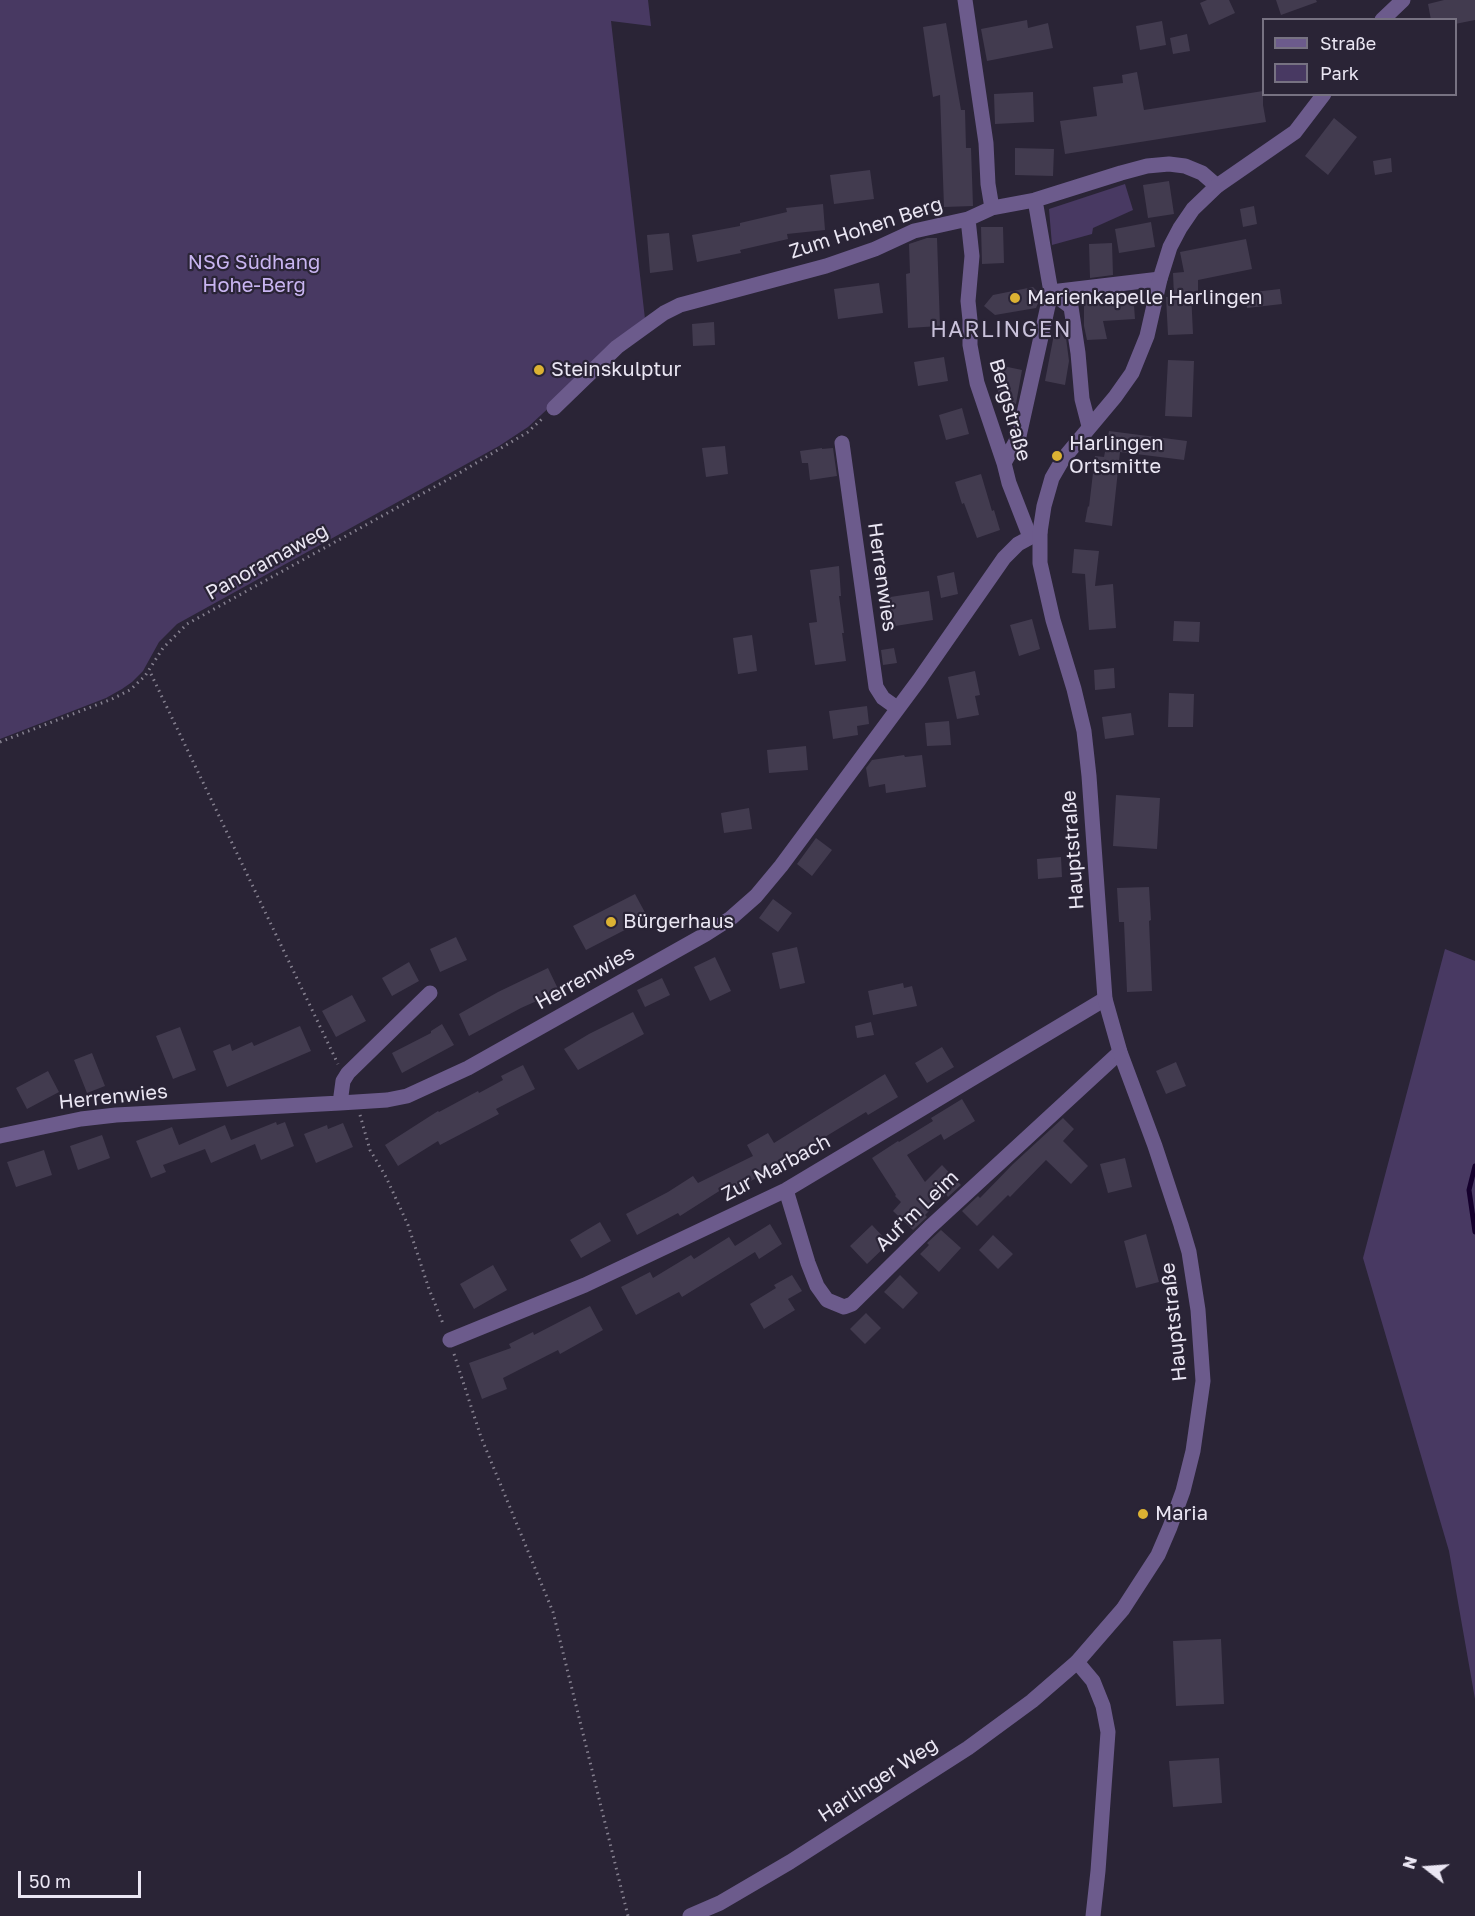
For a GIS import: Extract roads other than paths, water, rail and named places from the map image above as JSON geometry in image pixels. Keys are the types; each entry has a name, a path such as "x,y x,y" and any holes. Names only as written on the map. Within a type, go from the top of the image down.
{"street":[{"path":"965,0 986,143 992,208"},
{"path":"1384,18 1402,0"},
{"name":"Hauptstraße","path":"1077,1662 1123,1609 1158,1555 1183,1491 1193,1451 1203,1381 1198,1310 1189,1252 1155,1146 1120,1052 1105,999 1084,731 1053,620 1035,535 1052,478 1063,459 1132,373 1147,336 1170,247 1193,208 1217,186 1295,132 1322,96"},
{"name":"Zum Hohen Berg","path":"554,408 617,347 664,313 692,302 835,263 876,249 914,231 969,219 992,208 1035,201 1147,166 1169,164 1185,166 1202,173 1217,186"},
{"path":"1004,463 1018,436 1051,292 1035,201"},
{"name":"Bergstraße","path":"969,219 972,256 968,301 970,345 977,383 1017,506 1035,535"},
{"path":"1051,292 1160,279"},
{"path":"1051,292 1071,307 1082,399 1089,426"},
{"name":"Herrenwies","path":"842,443 876,687 883,698 897,708"},
{"name":"Herrenwies","path":"0,1136 81,1119 116,1115 357,1102 407,1096 468,1068 706,934 731,918 756,896 781,866 1004,558 1018,544 1035,535"},
{"path":"340,1103 343,1082 348,1073 430,993"},
{"name":"Zur Marbach","path":"450,1340 585,1285 786,1190 1105,999"},
{"name":"Auf'm Leim","path":"786,1190 817,1286 827,1300 844,1307 852,1304 930,1227 1120,1052"},
{"path":"1077,1662 1093,1681 1103,1706 1108,1732 1093,1916"},
{"name":"Harlinger Weg","path":"690,1916 720,1903 790,1862 968,1748 1032,1701 1077,1662"}],"waterway":[{"path":"1475,1166 1469,1190 1475,1232"}],"place":[{"name":"Marienkapelle Harlingen","path":"1015,298"},
{"name":"Steinskulptur","path":"539,370"},
{"name":"Harlingen Ortsmitte","path":"1057,456"},
{"name":"Bürgerhaus","path":"611,922"},
{"name":"Maria","path":"1143,1514"}],"district":[{"name":"HARLINGEN","path":"1001,330"}],"park label":[{"name":"NSG Südhang Hohe-Berg","path":"254,274"}]}
